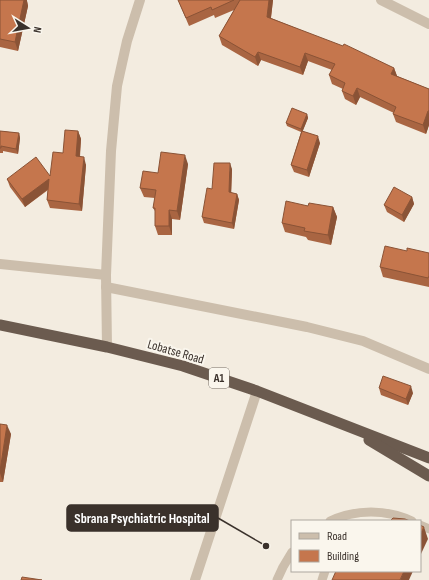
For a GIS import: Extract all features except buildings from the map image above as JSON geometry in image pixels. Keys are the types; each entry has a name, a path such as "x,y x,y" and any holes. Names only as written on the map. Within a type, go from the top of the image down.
{"highway":[{"name":"Lobatse Road","path":"0,325 107,347 182,366 257,391 429,458"},
{"path":"341,424 429,476"}],"street":[{"path":"107,347 106,275 111,151 118,86 127,41 140,0"},
{"path":"381,0 429,24"},
{"path":"0,264 106,275"},
{"path":"106,287 307,327 363,341 429,369"},
{"path":"195,580 257,391"}],"lane":[{"path":"342,519 364,512 379,512 394,514 409,520"},
{"path":"277,580 291,554"}],"place":[{"name":"Sbrana Psychiatric Hospital","path":"266,546"}]}
